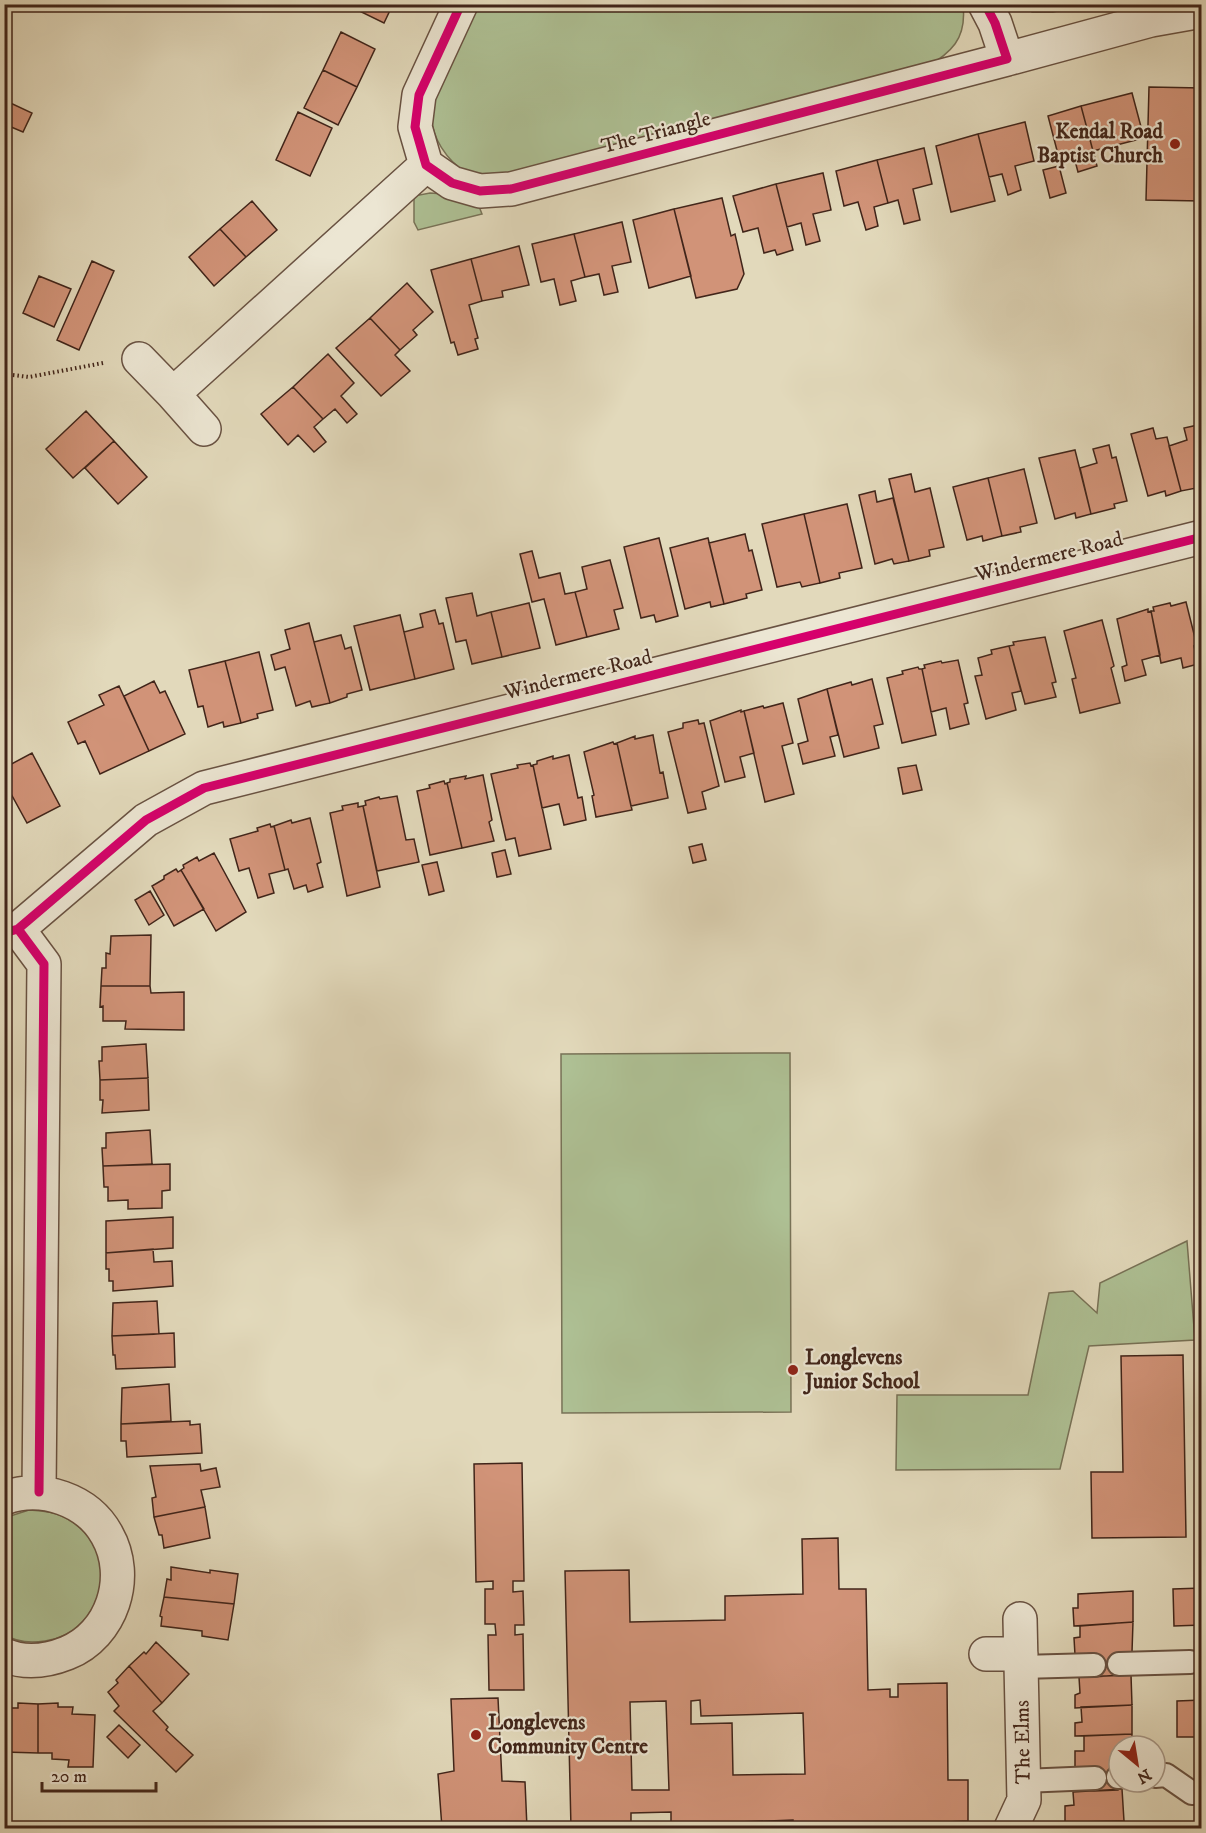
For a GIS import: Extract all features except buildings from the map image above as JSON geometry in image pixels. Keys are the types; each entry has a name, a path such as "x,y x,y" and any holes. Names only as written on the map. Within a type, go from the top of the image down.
{"street":[{"path":"173,394 426,165 415,127 419,95 461,4"},
{"path":"985,4 995,23 1007,59"},
{"name":"The Triangle","path":"426,165 452,183 480,191 511,189 1151,20 1202,11"},
{"path":"139,359 204,429"},
{"name":"Windermere Road","path":"11,931 146,820 204,788 1202,537"},
{"path":"11,931 44,964 39,1492"},
{"path":"4,1498 39,1492 77,1504 94,1518 107,1535 116,1556 118,1578 115,1599 106,1620 93,1637 75,1650 54,1658 33,1661 4,1655"},
{"name":"The Elms","path":"1011,1828 1024,1800 1020,1619"},
{"path":"986,1654 1021,1660"}],"lane":[{"path":"1021,1660 1094,1665"},
{"path":"1119,1664 1190,1662"},
{"path":"1167,1776 1192,1793"},
{"path":"1023,1781 1095,1778"}],"path":[{"path":"4,374 29,377 139,359"}],"green space":[{"path":"477,5 963,5 964,17 960,36 955,44 942,57 924,69 502,177 474,175 459,168 437,140 432,123 434,103 443,74"},
{"path":"1023,5 1087,5 1053,12 1032,12"},
{"path":"430,193 444,194 478,204 482,214 418,230 414,222 414,196"},
{"path":"790,1053 791,1412 562,1413 561,1054"},
{"path":"1187,1241 1195,1340 1089,1346 1060,1469 896,1470 897,1395 1028,1395 1049,1293 1073,1291 1097,1313 1100,1283"},
{"path":"29,1510 60,1515 86,1534 96,1551 101,1570 100,1589 93,1607 82,1623 65,1634 40,1642 19,1641 5,1635 4,1518"}],"cycle path":[{"path":"461,4 419,95 415,127 426,165 452,183 480,191 511,189 1007,59 995,23 985,4"},
{"path":"4,933 18,929 146,820 204,788 1202,537"},
{"path":"18,929 44,964 39,1492"}],"place":[{"name":"Kendal Road Baptist Church","path":"1175,144"},
{"name":"Longlevens Junior School","path":"793,1370"},
{"name":"Longlevens Community Centre","path":"476,1735"}]}
